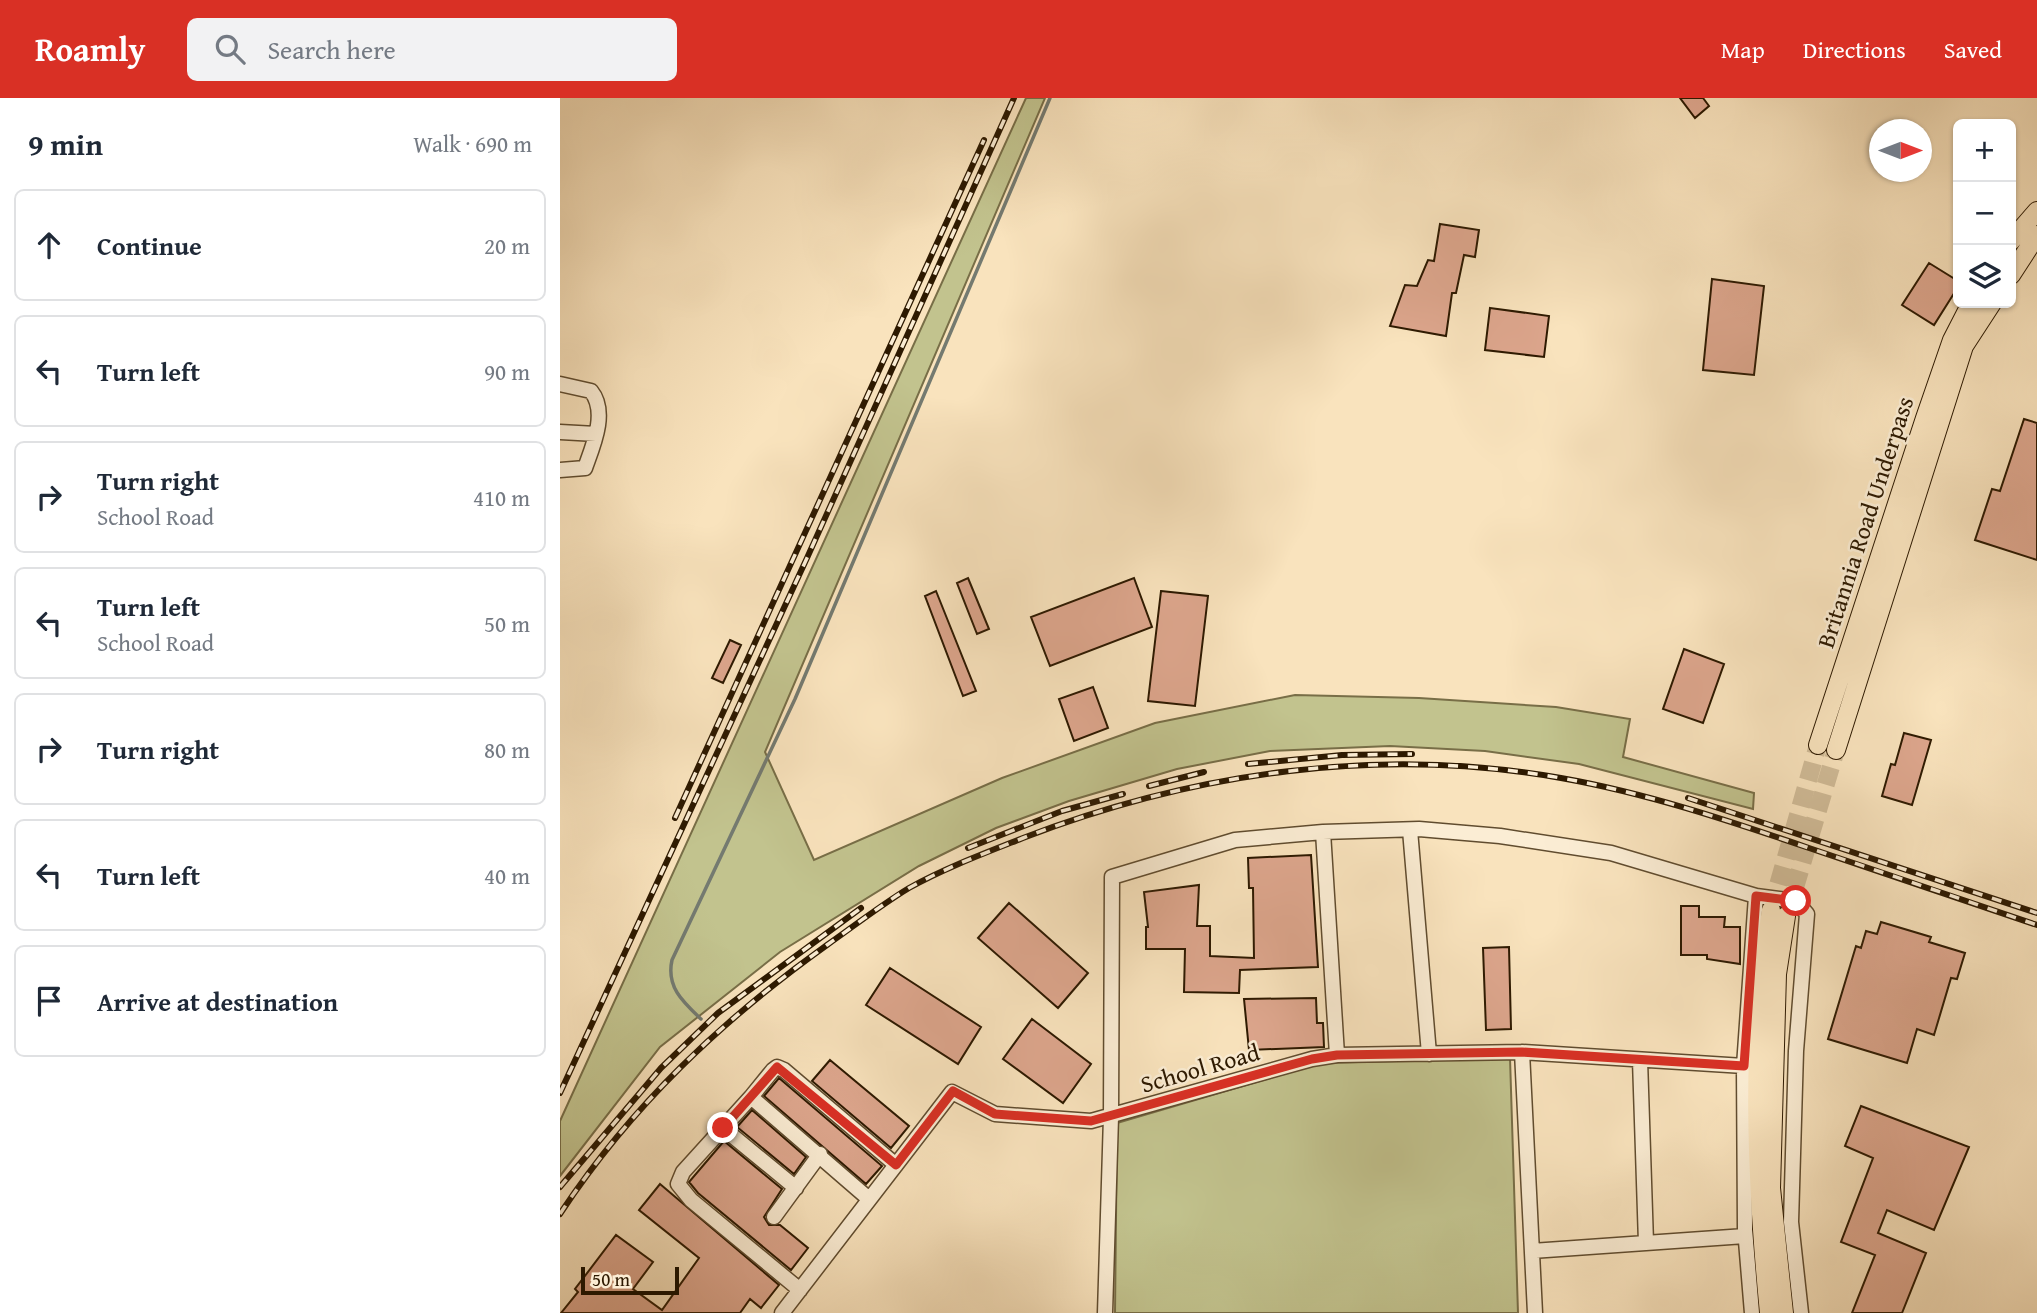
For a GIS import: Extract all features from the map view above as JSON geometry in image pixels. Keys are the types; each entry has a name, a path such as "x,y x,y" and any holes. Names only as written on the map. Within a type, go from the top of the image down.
{"main road":[{"path":"2016,235 2037,211"},
{"path":"2016,267 2037,235"},
{"name":"Britannia Road Underpass","path":"1818,745 1952,340 1969,317"},
{"name":"Britannia Road Underpass","path":"1836,750 1964,346 1969,317"},
{"path":"1769,1313 1757,1190 1761,972 1779,913 1771,1188 1784,1313"}],"street":[{"path":"560,384 591,391 597,398 599,407 596,434 585,468 560,470"},
{"path":"560,432 596,434"},
{"path":"1410,830 1429,1054"},
{"path":"1105,1313 1111,1117 1112,877 1235,840 1323,832 1410,830 1500,836 1611,853 1756,896 1796,901 1807,915 1796,1051 1791,1222 1801,1313"},
{"path":"1323,832 1337,1055"},
{"path":"1752,1313 1745,1236 1744,1066 1756,896"},
{"path":"1522,1052 1535,1313"},
{"name":"School Road","path":"782,1313 953,1091 995,1114 1091,1121 1312,1059 1337,1055 1522,1052 1744,1066"},
{"path":"1640,1059 1646,1243"},
{"path":"800,1290 691,1200 678,1184 683,1172 777,1067 784,1070 896,1165"},
{"path":"751,1097 869,1199"},
{"path":"723,1128 796,1188"},
{"path":"774,1217 820,1154"},
{"path":"1532,1251 1745,1236"}],"green space":[{"path":"1026,98 1045,98 765,752 814,860 1002,778 1155,723 1295,695 1419,698 1556,707 1630,719 1623,757 1754,793 1753,809 1579,764 1485,751 1390,746 1270,751 1177,769 1069,801 996,828 919,866 780,952 660,1047 560,1176 560,1121"},
{"path":"1510,1058 1518,1313 1115,1313 1117,1123 1321,1063"}],"building":[{"path":"1680,98 1703,98 1709,106 1695,118"},
{"path":"1440,224 1479,230 1475,257 1464,255 1456,293 1452,293 1446,336 1390,326 1405,285 1417,286 1428,260 1434,261"},
{"path":"1929,263 1953,278 1953,295 1934,325 1902,305"},
{"path":"1712,279 1764,286 1754,375 1703,370"},
{"path":"1490,308 1549,316 1544,357 1485,350"},
{"path":"2024,419 2037,423 2037,560 1975,540 1992,489 2000,491"},
{"path":"968,578 989,629 977,634 957,583"},
{"path":"1134,578 1152,627 1050,666 1031,617"},
{"path":"936,591 976,691 963,696 925,596"},
{"path":"1161,591 1208,596 1195,706 1148,701"},
{"path":"730,640 741,645 723,683 712,678"},
{"path":"1684,649 1724,664 1703,723 1663,709"},
{"path":"1093,687 1108,728 1074,741 1059,699"},
{"path":"1904,733 1931,740 1912,805 1882,796"},
{"path":"1311,855 1318,967 1240,970 1239,993 1184,992 1185,949 1146,949 1148,927 1144,892 1199,885 1197,926 1210,926 1210,956 1254,958 1253,888 1249,888 1248,858"},
{"path":"1009,903 1088,973 1058,1008 978,938"},
{"path":"1681,906 1699,906 1699,917 1725,917 1724,927 1740,927 1740,964 1707,959 1707,955 1681,955"},
{"path":"1881,922 1931,937 1929,942 1965,953 1957,979 1951,978 1934,1035 1917,1029 1907,1063 1828,1039 1856,946 1861,948 1866,931 1877,934"},
{"path":"1509,947 1511,1029 1486,1030 1483,948"},
{"path":"890,968 981,1027 958,1064 866,1005"},
{"path":"1316,998 1317,1023 1323,1023 1324,1047 1249,1050 1244,999"},
{"path":"1032,1019 1091,1064 1063,1103 1003,1059"},
{"path":"830,1060 909,1126 891,1148 812,1081"},
{"path":"779,1078 882,1166 866,1184 764,1096"},
{"path":"1861,1106 1969,1147 1934,1230 1887,1210 1878,1233 1926,1253 1902,1313 1852,1313 1875,1255 1841,1242 1873,1158 1845,1146"},
{"path":"752,1110 806,1157 794,1174 737,1127"},
{"path":"724,1141 782,1189 764,1217 769,1225 780,1225 808,1248 791,1270 698,1193 689,1182"},
{"path":"660,1184 779,1285 761,1308 750,1299 740,1313 561,1313 578,1292 575,1289 616,1235 653,1262 633,1289 662,1310 699,1258 639,1210"}],"waterway":[{"path":"701,1019 682,1000 674,986 671,978 672,960 795,699 1050,98"}],"tunnel":[{"path":"1771,910 1818,745"},
{"path":"1787,914 1836,750"}],"railway":[{"path":"560,1093 807,558 1014,98"},
{"path":"675,818 984,140"},
{"path":"1248,764 1342,755 1412,754"},
{"path":"560,1214 617,1137 648,1101 715,1035 788,974 899,895 965,861 1088,815 1154,796 1220,782 1288,771 1424,765 1493,769 1561,778 1624,791 1717,818 2037,925"},
{"path":"1149,786 1204,772"},
{"path":"968,848 1062,811 1123,794"},
{"path":"1688,798 2037,913"},
{"path":"560,1187 661,1068 718,1013 861,908"}],"route":[{"path":"723,1128 777,1067 784,1070 896,1165 953,1091 995,1114 1091,1121 1312,1059 1337,1055 1522,1052 1744,1066 1756,896 1796,901"}]}
